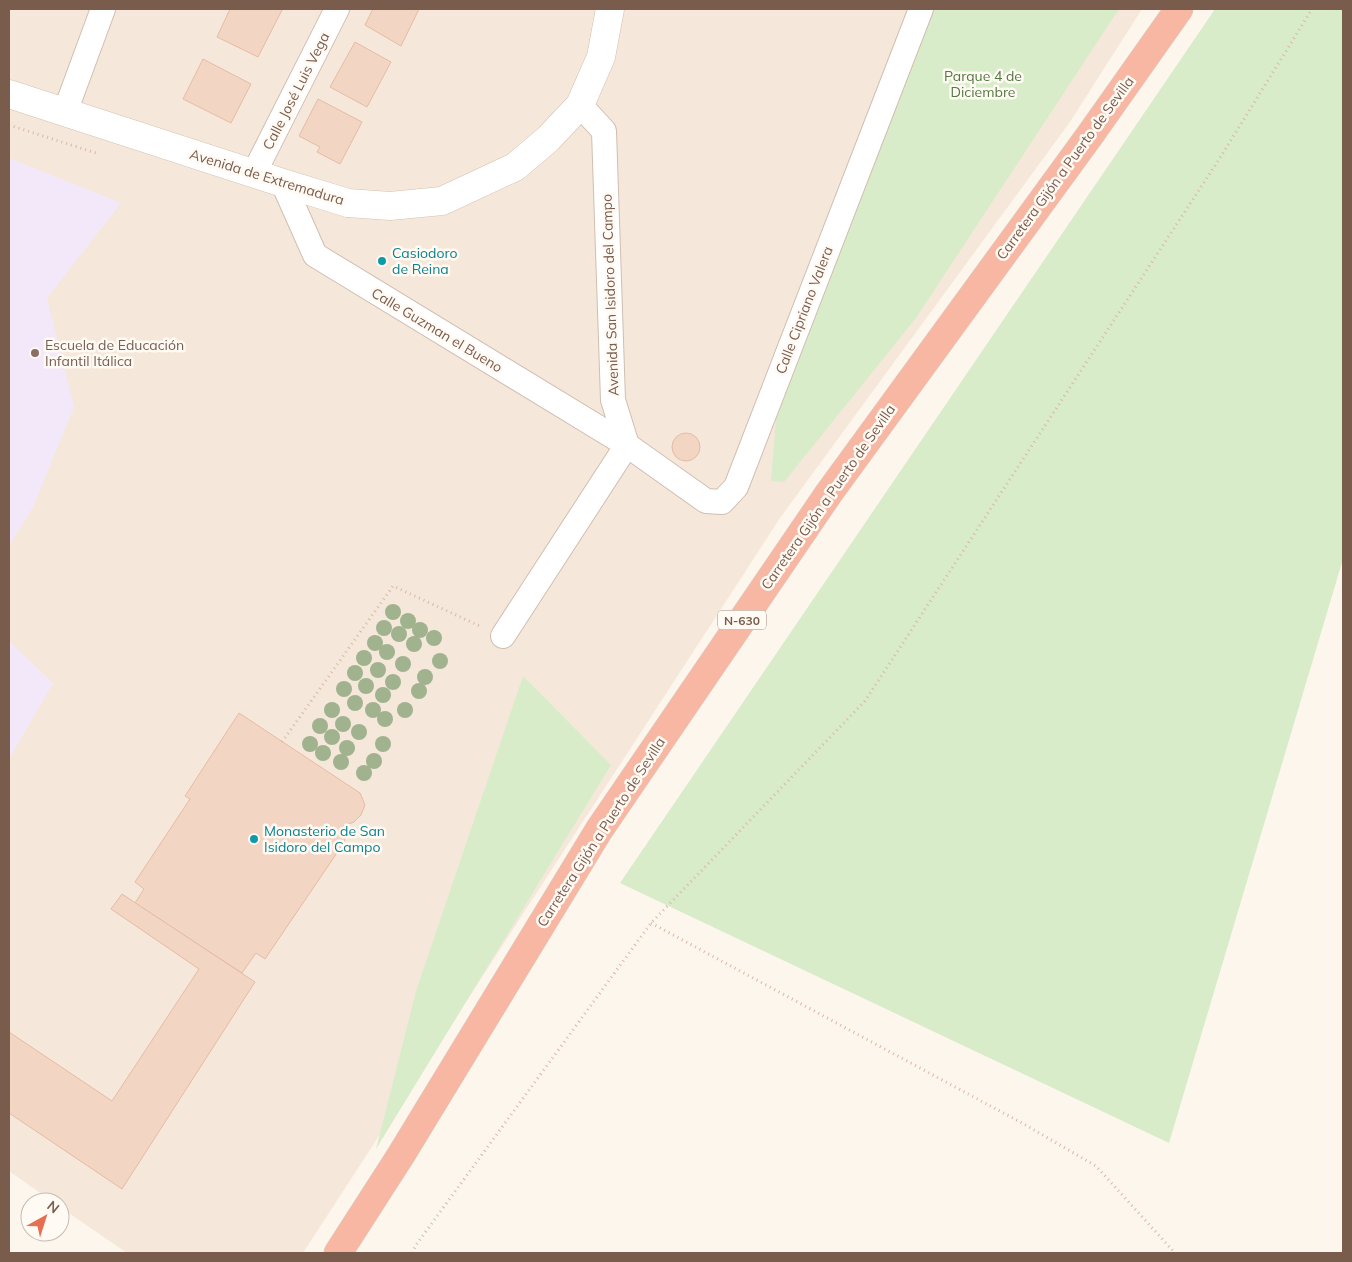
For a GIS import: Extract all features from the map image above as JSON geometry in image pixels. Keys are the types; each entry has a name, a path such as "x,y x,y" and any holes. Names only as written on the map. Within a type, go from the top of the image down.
{"highway":[{"name":"Carretera Gijón a Puerto de Sevilla","path":"338,1253 401,1155 599,830 829,493 1090,135 1179,9"},
{"path":"348,1253 401,1155"}],"main road":[{"name":"Avenida de Extremadura","path":"9,94 283,183 348,202 390,206 442,202 514,167 548,139 580,105 601,57 610,9"}],"street":[{"path":"65,112 103,9"},
{"name":"Calle José Luis Vega","path":"254,173 337,9"},
{"name":"Calle Cipriano Valera","path":"627,445 706,501 722,502 736,487 921,9"},
{"name":"Avenida San Isidoro del Campo","path":"580,105 604,131 612,400 627,445"},
{"name":"Calle Guzman el Bueno","path":"283,183 315,255 627,445"},
{"path":"503,636 627,445"}],"path":[{"path":"412,1253 651,924 866,701 1212,170 1312,9"},
{"path":"282,742 393,586 503,636"},
{"path":"651,924 1022,1123 1096,1166 1175,1253"}],"shaded area":[{"path":"9,9 1142,9 1070,122 780,518 303,1253 127,1253 70,1214 70,1192 39,1192 9,1171"},
{"name":"Escuela de Educación Infantil Itálica","path":"9,158 121,203 47,298 74,407 33,507 9,546"},
{"path":"9,641 53,683 9,759"}],"green space":[{"name":"Parque 4 de Diciembre","path":"934,9 1119,9 916,318 784,482 771,481 776,419"},
{"path":"1215,9 1343,9 1343,559 1169,1143 620,883"},
{"path":"523,676 611,765 376,1149 416,991"}],"building":[{"path":"230,9 282,10 258,57 217,37"},
{"path":"373,9 419,9 401,46 365,25"},
{"path":"355,42 391,62 367,107 330,87"},
{"path":"203,59 251,84 231,123 183,99"},
{"path":"318,99 362,122 340,164 317,152 320,147 299,136"},
{"path":"686,433 696,437 700,447 696,457 686,461 676,457 672,447 676,437"},
{"name":"Monasterio de San Isidoro del Campo","path":"239,713 360,793 365,805 361,815 354,822 343,826 347,834 343,844 265,959 256,953 242,973 135,903 144,889 135,882 190,799 185,796"},
{"path":"122,894 255,982 122,1189 9,1113 9,1032 112,1101 199,969 111,909"}],"place":[{"name":"Casiodoro de Reina","path":"382,261"},
{"name":"Escuela de Educación Infantil Itálica","path":"35,353"},
{"name":"Monasterio de San Isidoro del Campo","path":"254,839"}]}
